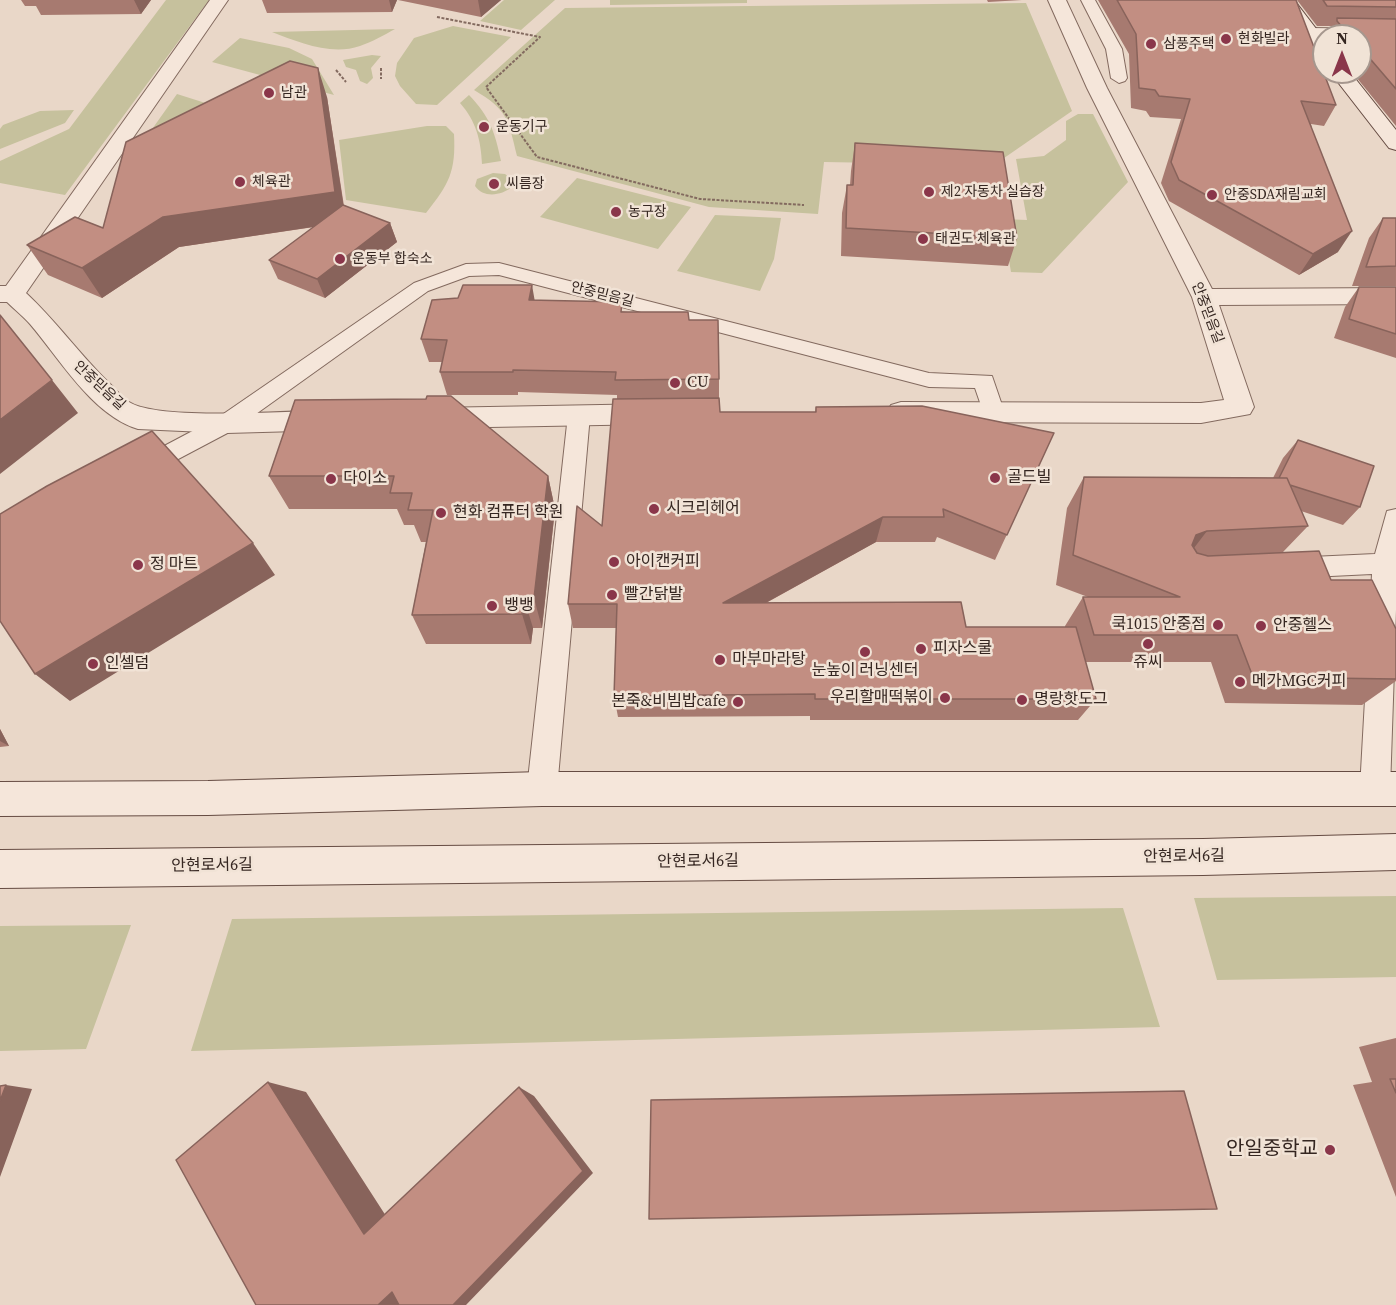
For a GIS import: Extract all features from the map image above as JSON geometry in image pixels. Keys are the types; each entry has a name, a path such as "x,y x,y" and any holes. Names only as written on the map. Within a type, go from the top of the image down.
{"street":[{"path":"7,294 219,0"},
{"name":"안중믿음길","path":"874,412 1200,413 1240,407 1204,297 1097,88 1057,0"},
{"path":"1285,0 1312,37"},
{"path":"1349,84 1396,144"},
{"name":"안중믿음길","path":"7,294 38,318 70,359 118,408 138,419 227,423 356,420"},
{"path":"1204,297 1396,296"},
{"path":"403,419 685,414"},
{"path":"0,799 208,798 542,789 1386,789"},
{"name":"안현로서6길","path":"0,869 1203,857 1396,852"}],"lane":[{"path":"1088,0 1114,49 1119,78"},
{"path":"1309,33 1396,33"},
{"name":"안중믿음길","path":"123,478 227,423 421,287 465,270 498,269 929,380 984,381 993,411"},
{"path":"542,789 579,415"},
{"path":"1386,789 1385,563 1396,518"},
{"path":"1267,569 1385,563"}],"path":[{"path":"437,17 540,37 486,87 537,157 700,199 804,205"},
{"path":"381,68 381,79"},
{"path":"336,70 346,82"}],"shaded area":[{"path":"166,0 209,0 65,195 0,183 0,161 69,129"},
{"path":"504,0 555,0 521,30 480,21"},
{"path":"610,0 747,0 747,3 610,5"},
{"path":"1026,3 1072,111 994,165 824,162 818,214 709,207 517,156 505,117 494,104 474,90 565,8"},
{"path":"453,26 511,37 437,105 416,104 400,86 395,76 397,63 414,38"},
{"path":"395,29 349,49 326,49 272,32"},
{"path":"240,38 289,48 312,59 334,95 212,62"},
{"path":"372,55 381,56 371,68 373,78 367,84 360,81 356,70 346,67 343,60"},
{"path":"177,94 278,126 128,163"},
{"name":"운동기구","path":"469,95 491,125 501,161 482,164 477,131 460,103"},
{"path":"74,110 65,123 0,149 0,129 3,125 40,111"},
{"path":"1078,114 1093,114 1128,182 1042,273 1011,272 1002,219 1027,220 1016,159 1044,156 1066,140 1066,121"},
{"path":"427,126 446,126 454,134 454,158 445,185 426,213 346,200 339,140"},
{"name":"씨름장","path":"493,173 505,174 513,180 512,187 492,194 478,190 475,186 477,179"},
{"name":"농구장","path":"577,178 691,207 658,249 540,217"},
{"path":"715,215 781,218 774,259 760,291 677,271"},
{"path":"1396,896 1396,977 1217,980 1194,898"},
{"path":"1123,908 1160,1027 191,1051 232,919"},
{"path":"131,925 86,1049 0,1051 0,926"}],"building":[{"path":"1117,0 1296,0 1312,42 1312,84 1328,84 1336,105 1301,101 1352,231 1313,254 1179,180 1171,162 1190,99 1159,96 1155,90 1139,88 1136,34"},
{"path":"1323,0 1396,0 1396,7 1327,6"},
{"path":"1337,18 1396,19 1396,89 1372,61 1372,24 1340,24"},
{"path":"290,61 318,68 335,192 163,217 82,268 27,245 75,217 103,228 126,142"},
{"path":"855,143 1003,152 1017,238 846,228 847,185 853,185"},
{"path":"343,205 390,223 317,279 269,260"},
{"path":"1383,218 1396,218 1396,266 1366,267"},
{"path":"463,285 532,285 529,300 622,302 621,312 688,312 689,320 718,320 719,379 615,380 616,372 513,370 513,372 440,372 447,340 421,339 432,300 458,298"},
{"path":"1359,287 1396,287 1396,334 1349,319"},
{"path":"0,315 52,380 0,420"},
{"path":"427,396 451,396 548,476 534,598 524,598 522,614 412,615 433,510 408,510 412,493 390,493 394,476 269,476 295,400 426,399"},
{"path":"719,398 720,412 816,412 816,407 922,406 1054,433 1007,535 943,509 944,517 883,517 723,603 961,602 966,627 1076,627 1096,699 815,699 815,694 614,696 617,604 568,604 577,506 602,526 613,399"},
{"path":"152,431 253,543 35,674 0,621 0,514 47,486"},
{"path":"1298,440 1374,466 1360,507 1290,485 1287,478 1279,478"},
{"path":"1084,477 1287,478 1308,526 1207,531 1196,535 1192,545 1197,553 1208,556 1319,551 1331,580 1372,580 1396,629 1396,679 1253,677 1237,635 1094,635 1083,597 1180,597 1073,555"},
{"path":"1390,1079 1396,1079 1396,1093"},
{"path":"268,1082 364,1234 519,1087 583,1171 453,1305 399,1305 392,1292 378,1305 256,1305 176,1160"},
{"path":"6,1085 0,1101 0,1086"},
{"path":"1184,1091 1217,1209 649,1219 651,1100"}],"place":[{"name":"현화빌라","path":"1226,39"},
{"name":"삼풍주택","path":"1151,44"},
{"name":"남관","path":"269,93"},
{"name":"운동기구","path":"484,127"},
{"name":"체육관","path":"240,182"},
{"name":"씨름장","path":"494,184"},
{"name":"제2 자동차 실습장","path":"929,192"},
{"name":"안중SDA재림교회","path":"1212,195"},
{"name":"농구장","path":"616,212"},
{"name":"태권도 체육관","path":"923,239"},
{"name":"운동부 합숙소","path":"340,259"},
{"name":"CU","path":"675,383"},
{"name":"골드빌","path":"995,478"},
{"name":"다이소","path":"331,479"},
{"name":"시크리헤어","path":"654,509"},
{"name":"현화 컴퓨터 학원","path":"441,513"},
{"name":"아이캔커피","path":"614,562"},
{"name":"정 마트","path":"138,565"},
{"name":"빨간닭발","path":"612,595"},
{"name":"뱅뱅","path":"492,606"},
{"name":"쿡1015 안중점","path":"1218,625"},
{"name":"안중헬스","path":"1261,626"},
{"name":"쥬씨","path":"1148,644"},
{"name":"피자스쿨","path":"921,649"},
{"name":"눈높이 러닝센터","path":"865,652"},
{"name":"마부마라탕","path":"720,660"},
{"name":"인셀덤","path":"93,664"},
{"name":"메가MGC커피","path":"1240,682"},
{"name":"우리할매떡볶이","path":"945,698"},
{"name":"명랑핫도그","path":"1022,700"},
{"name":"본죽&비빔밥cafe","path":"738,702"},
{"name":"안일중학교","path":"1330,1150"}]}
